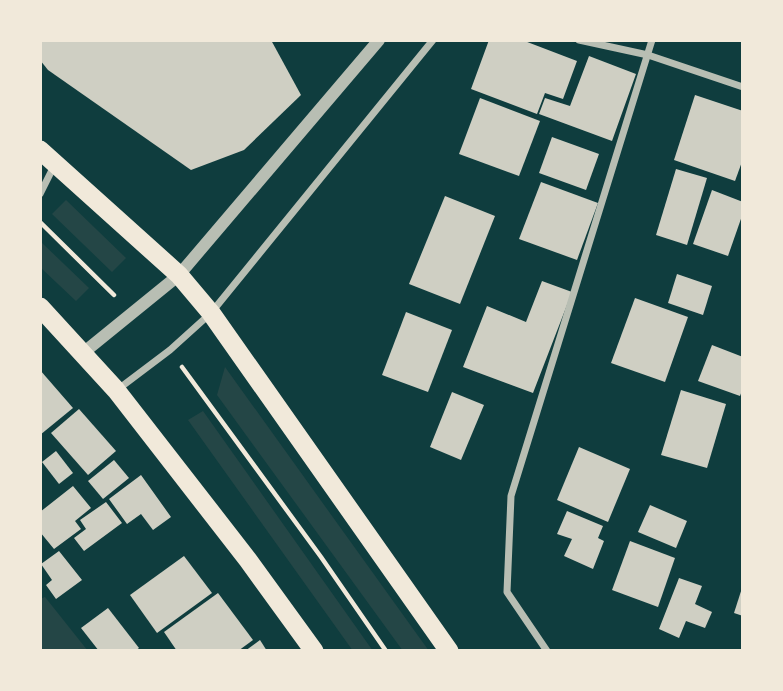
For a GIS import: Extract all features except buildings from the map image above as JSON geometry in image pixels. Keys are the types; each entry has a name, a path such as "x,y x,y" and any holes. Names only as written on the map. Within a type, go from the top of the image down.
{"highway":[{"path":"40,150 179,275 211,313 449,651"},
{"path":"40,307 116,390 248,560 314,651"}],"street":[{"path":"83,353 179,275 379,40"},
{"path":"116,390 170,350 211,313 433,40"},
{"path":"579,40 648,55 743,87"},
{"path":"547,651 507,592 511,496 652,40"},
{"path":"40,194 55,164"}],"path":[{"path":"40,222 132,313"},
{"path":"170,350 386,651"}],"shaded area":[{"path":"66,200 126,258 112,272 52,214"},
{"path":"40,241 89,288 76,301 40,267"},
{"path":"225,367 429,651 403,651 217,395"},
{"path":"203,411 373,651 353,651 188,420"},
{"path":"45,597 88,651 40,651 40,599"}]}
